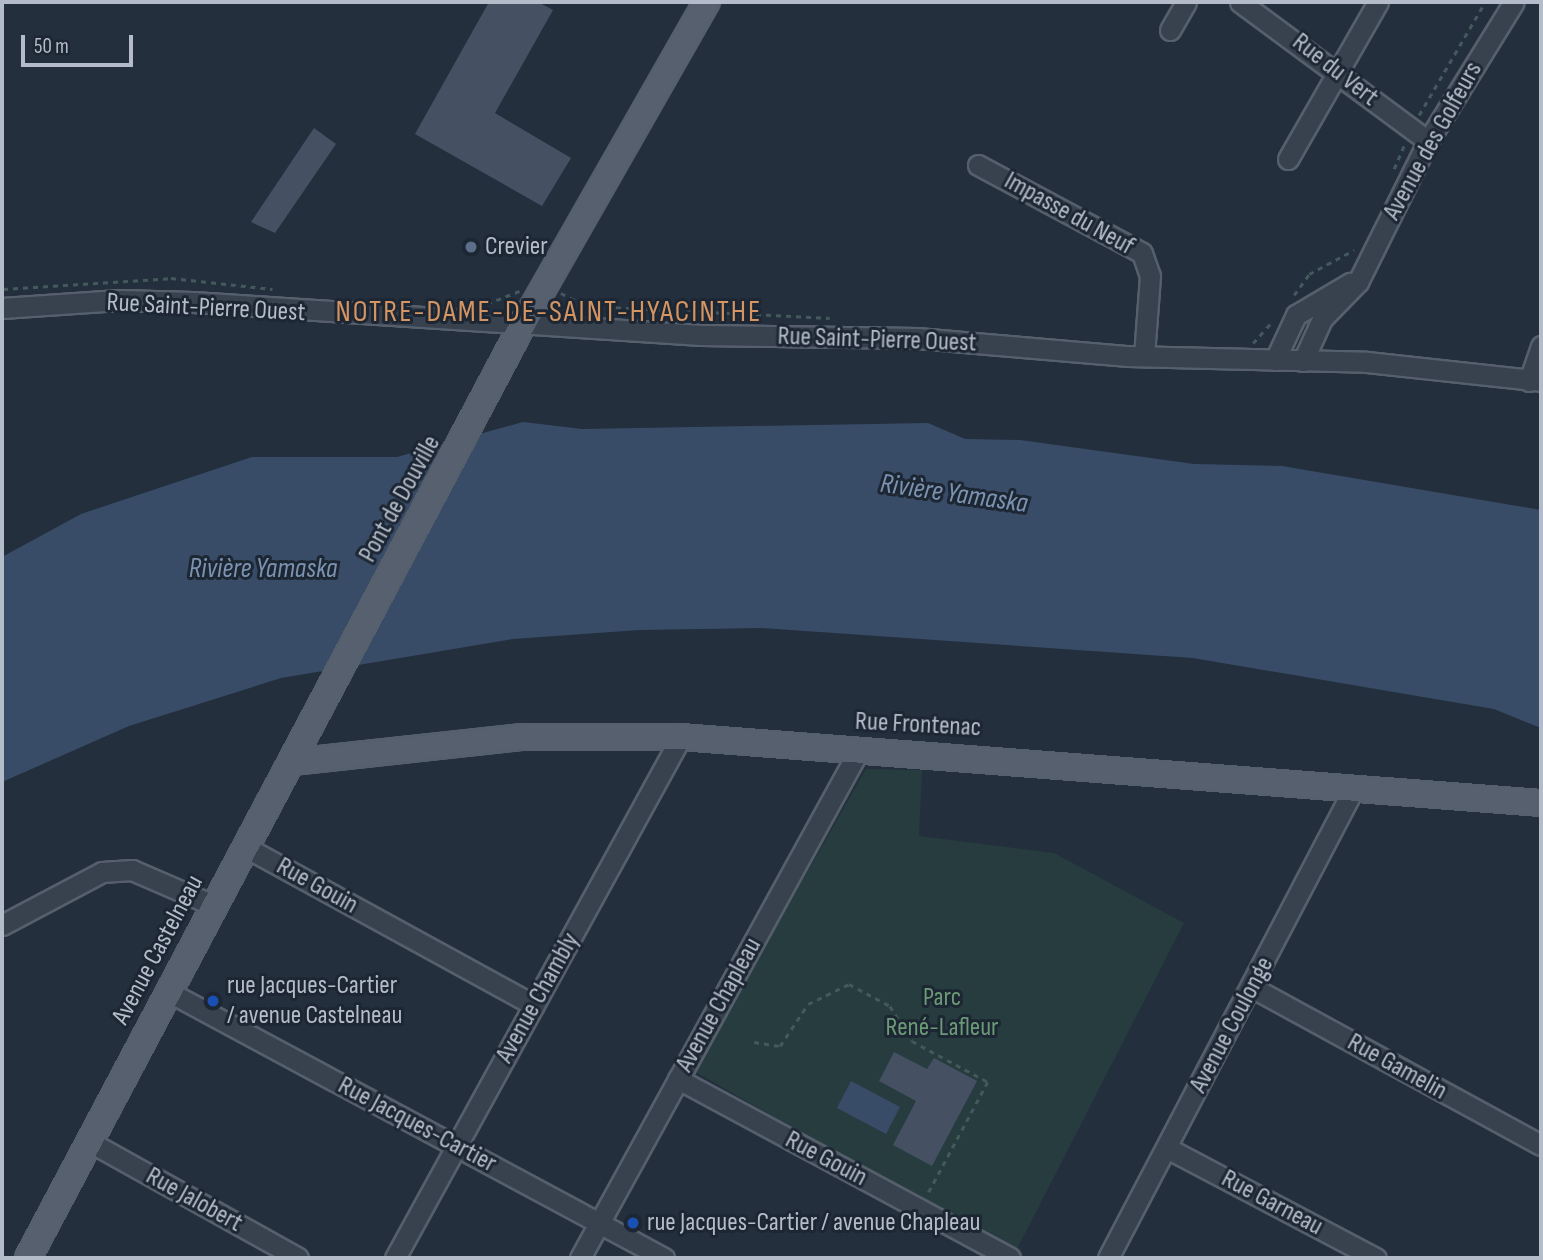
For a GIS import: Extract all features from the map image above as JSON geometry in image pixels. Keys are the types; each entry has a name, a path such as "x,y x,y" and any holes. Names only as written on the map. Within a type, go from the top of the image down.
{"main road":[{"name":"Pont de Douville","path":"342,670 471,431 523,324 706,2"},
{"name":"Avenue Castelneau","path":"28,1258 342,670"},
{"name":"Rue Frontenac","path":"292,762 521,737 681,737 1541,803"}],"street":[{"path":"1170,30 1186,2"},
{"name":"Rue du Vert","path":"1240,2 1429,141"},
{"path":"1288,159 1378,2"},
{"name":"Avenue des Golfeurs","path":"1303,360 1322,319 1357,282 1429,141 1514,2"},
{"name":"Impasse du Neuf","path":"978,165 1142,253 1150,276 1144,356"},
{"path":"1275,360 1296,315 1343,284 1357,282"},
{"name":"Rue Saint-Pierre Ouest","path":"2,308 119,299 523,324 917,338 1144,356 1303,360 1535,381"},
{"path":"1535,381 1541,346"},
{"name":"Avenue Chambly","path":"395,1258 681,737"},
{"name":"Avenue Chapleau","path":"580,1258 858,752"},
{"name":"Avenue Coulonge","path":"1108,1258 1253,988 1353,790"},
{"name":"Rue Gouin","path":"247,848 534,1005"},
{"path":"2,925 102,872 132,870 215,906"},
{"name":"Rue Gamelin","path":"1253,988 1541,1145"},
{"name":"Rue Jacques-Cartier","path":"169,992 664,1258"},
{"name":"Rue Gouin","path":"678,1079 1010,1258"},
{"name":"Rue Jalobert","path":"90,1142 298,1258"},
{"name":"Rue Garneau","path":"1167,1148 1377,1258"}],"path":[{"path":"1392,172 1411,129 1485,2"},
{"path":"1289,302 1309,275 1360,243"},
{"path":"2,290 171,278 280,289"},
{"path":"477,305 517,291 569,293 586,306 833,318"},
{"path":"1253,343 1275,320"},
{"path":"1240,343 1253,343 1275,360"},
{"path":"754,1042 780,1046 808,1004 849,984 890,1006 912,1041 988,1082 919,1209"}],"green space":[{"name":"Parc René-Lafleur","path":"866,769 922,770 919,836 1054,853 1184,923 1014,1255 694,1071"}],"water":[{"name":"Rivière Yamaska","path":"523,422 582,429 928,423 965,439 1020,440 1194,464 1282,466 1541,510 1541,728 1494,709 1193,658 762,628 639,630 513,639 281,678 129,726 2,782 2,557 81,514 252,457 397,457"},
{"path":"851,1081 900,1107 886,1134 837,1108"}],"building":[{"path":"489,2 538,2 553,10 495,113 571,158 542,206 415,134"},
{"path":"314,128 336,144 275,233 251,222"},
{"path":"894,1052 927,1069 934,1058 977,1081 932,1166 893,1145 916,1101 879,1081"}],"place":[{"name":"Crevier","path":"471,247"},
{"name":"rue Jacques-Cartier / avenue Castelneau","path":"213,1001"},
{"name":"rue Jacques-Cartier / avenue Chapleau","path":"633,1223"}],"district":[{"name":"NOTRE-DAME-DE-SAINT-HYACINTHE","path":"549,312"}]}
